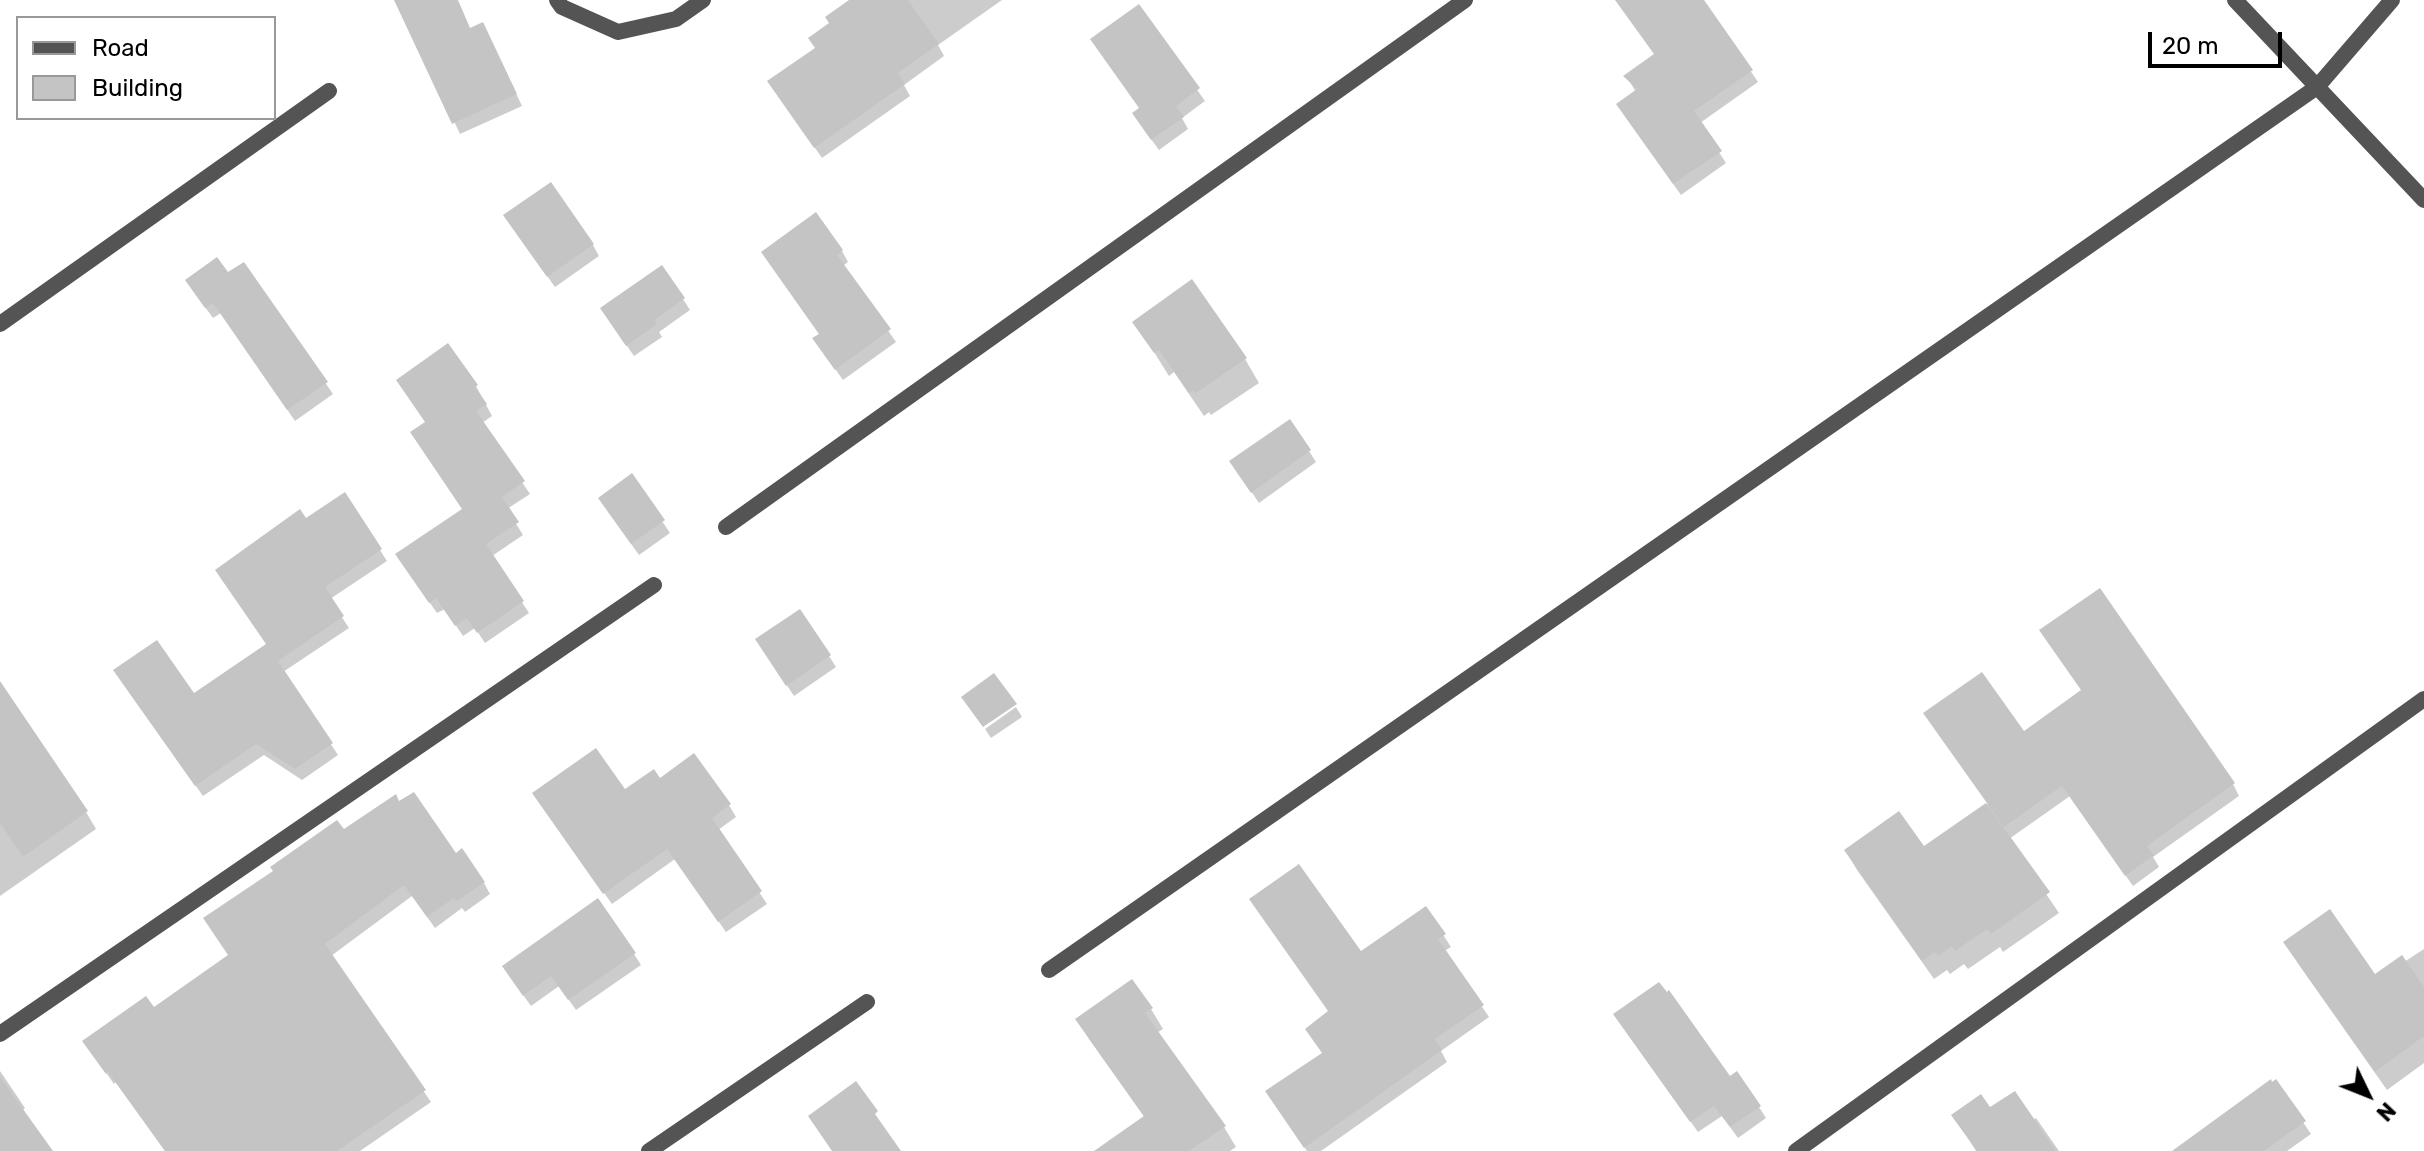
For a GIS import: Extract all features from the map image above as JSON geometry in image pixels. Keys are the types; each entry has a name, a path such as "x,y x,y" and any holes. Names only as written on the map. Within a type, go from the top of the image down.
{"street":[{"path":"557,0 562,7 618,32 676,19 703,0"},
{"path":"726,527 1465,0"},
{"path":"2235,0 2424,200"},
{"path":"1049,970 2317,87 2392,0"},
{"path":"0,324 329,91"},
{"path":"0,1034 654,585"},
{"path":"1796,1151 2424,699"},
{"path":"649,1151 867,1002"}],"building":[{"path":"394,0 458,0 470,28 483,22 517,94 452,124"},
{"path":"849,0 908,0 939,44 898,73 905,84 814,148 767,81 815,48 808,38 829,23 825,17"},
{"path":"1615,0 1704,0 1753,70 1694,111 1722,151 1673,184 1616,104 1637,89 1623,76 1654,54"},
{"path":"1139,4 1200,88 1176,106 1184,117 1151,140 1132,113 1139,108 1090,39"},
{"path":"551,182 594,244 547,277 503,215"},
{"path":"816,212 843,250 837,255 891,329 835,370 812,338 819,334 761,252"},
{"path":"217,257 228,272 244,262 328,382 287,410 213,303 205,308 185,280"},
{"path":"662,265 685,298 654,320 657,324 626,346 600,308"},
{"path":"1192,279 1247,358 1196,393 1194,390 1189,393 1159,350 1154,353 1132,322"},
{"path":"448,343 478,385 475,387 487,404 476,411 525,481 502,497 519,522 486,544 524,601 477,633 467,618 455,626 436,598 429,603 395,554 462,509 410,432 425,422 396,380"},
{"path":"1290,419 1311,450 1251,493 1229,461"},
{"path":"632,473 665,520 631,544 598,498"},
{"path":"345,492 382,549 325,587 344,616 278,661 333,743 295,769 256,744 195,786 113,670 157,640 194,693 266,644 215,570 300,509 306,518"},
{"path":"2100,588 2235,783 2147,846 2154,855 2125,876 2062,786 2004,827 1923,713 1982,672 2024,731 2081,690 2039,630"},
{"path":"800,609 831,655 786,686 755,639"},
{"path":"994,673 1017,704 983,727 961,697"},
{"path":"0,681 88,811 23,857 0,823"},
{"path":"596,748 625,789 654,769 660,778 694,753 731,804 712,818 762,891 718,922 667,849 603,894 532,793"},
{"path":"414,792 456,853 462,848 485,882 427,917 404,885 325,944 426,1090 337,1151 165,1151 82,1041 146,996 154,1007 228,955 203,918 273,871 270,867 337,820 344,829 396,794 399,801"},
{"path":"1986,803 2050,892 1991,934 1987,929 1955,951 1952,946 1938,956 1934,952 1922,961 1844,850 1899,811 1924,846"},
{"path":"1299,864 1361,951 1426,906 1446,934 1438,939 1484,1005 1435,1039 1442,1050 1304,1148 1265,1091 1322,1053 1305,1029 1328,1011 1249,899"},
{"path":"598,898 636,953 568,1000 551,976 523,996 502,966"},
{"path":"2330,909 2375,974 2402,955 2424,987 2424,1036 2375,1072 2283,942"},
{"path":"1132,979 1153,1008 1145,1013 1226,1126 1189,1151 1094,1151 1144,1116 1075,1019"},
{"path":"1659,982 1667,992 1669,990 1730,1076 1737,1071 1761,1106 1730,1127 1714,1106 1690,1122 1613,1014"},
{"path":"0,1077 53,1151 0,1151"},
{"path":"2271,1079 2272,1082 2276,1079 2306,1121 2264,1151 2172,1151"},
{"path":"856,1081 901,1151 832,1151 808,1116"},
{"path":"2015,1091 2056,1151 1977,1151 1951,1115 1981,1094 1990,1107"}]}
